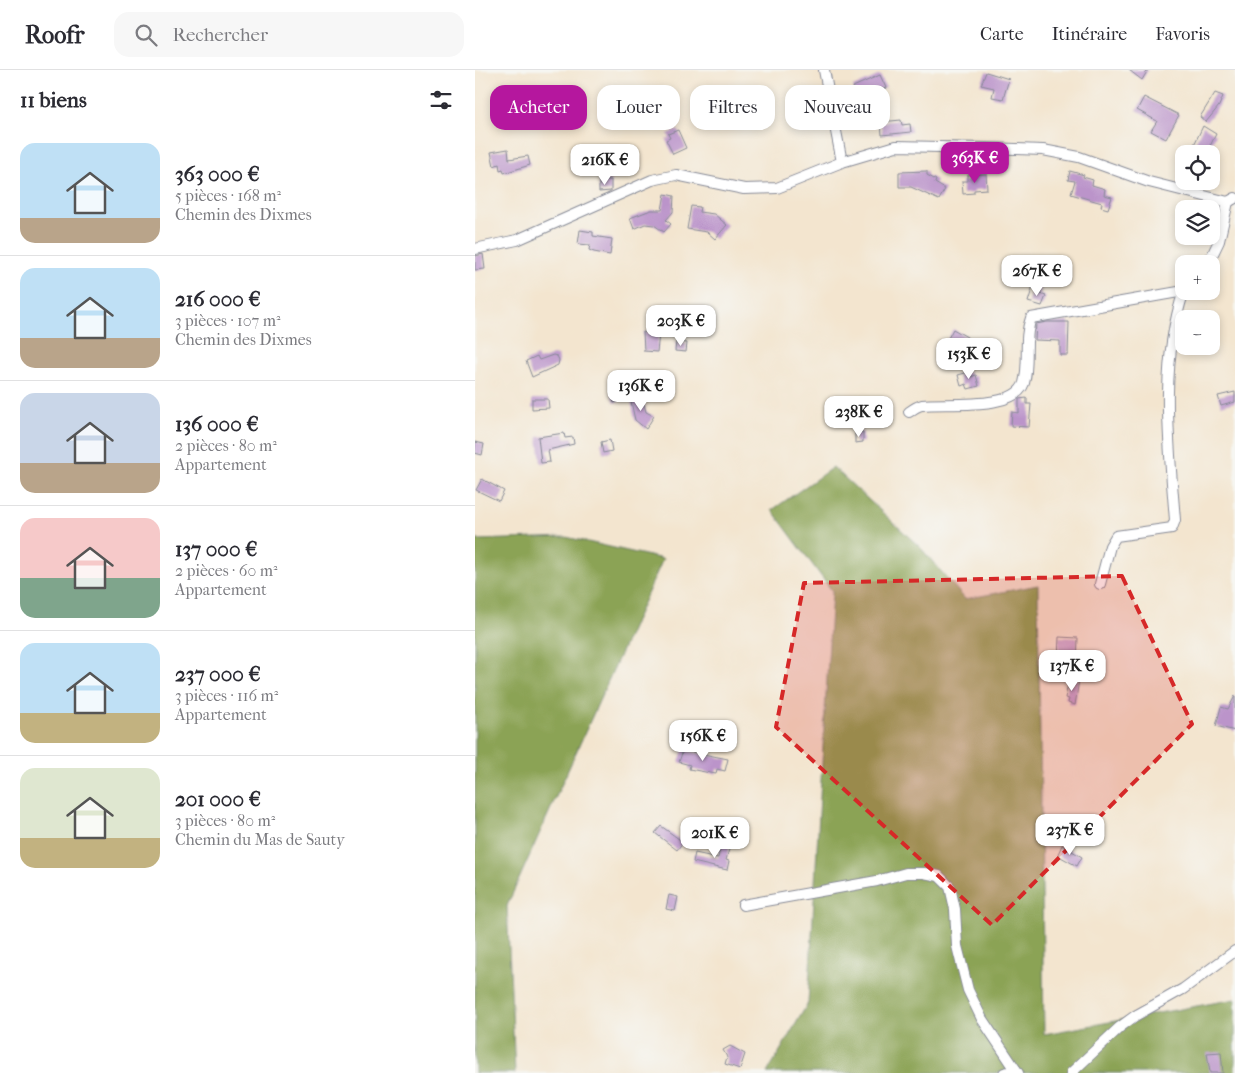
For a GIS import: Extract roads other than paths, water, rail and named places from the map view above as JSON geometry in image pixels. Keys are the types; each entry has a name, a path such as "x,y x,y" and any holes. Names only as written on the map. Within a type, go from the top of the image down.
{"street":[{"path":"824,70 842,162"},
{"path":"475,249 517,240 652,180 676,175 744,189 777,188 842,162 896,146 1043,150 1079,157 1149,182 1231,200 1219,241 1212,255"},
{"path":"909,412 921,405 984,402 1004,399 1018,392 1024,382 1026,331 1031,318 1175,293"},
{"path":"1100,584 1110,546 1116,536 1172,528 1175,520 1168,403 1175,318 1181,300"},
{"path":"743,905 877,881 906,873 924,873 939,876 950,886 955,909 957,946 968,990 982,1019 1017,1072 1004,1073"},
{"path":"1071,1073 1120,1027 1135,1016 1183,990 1235,951"}]}
